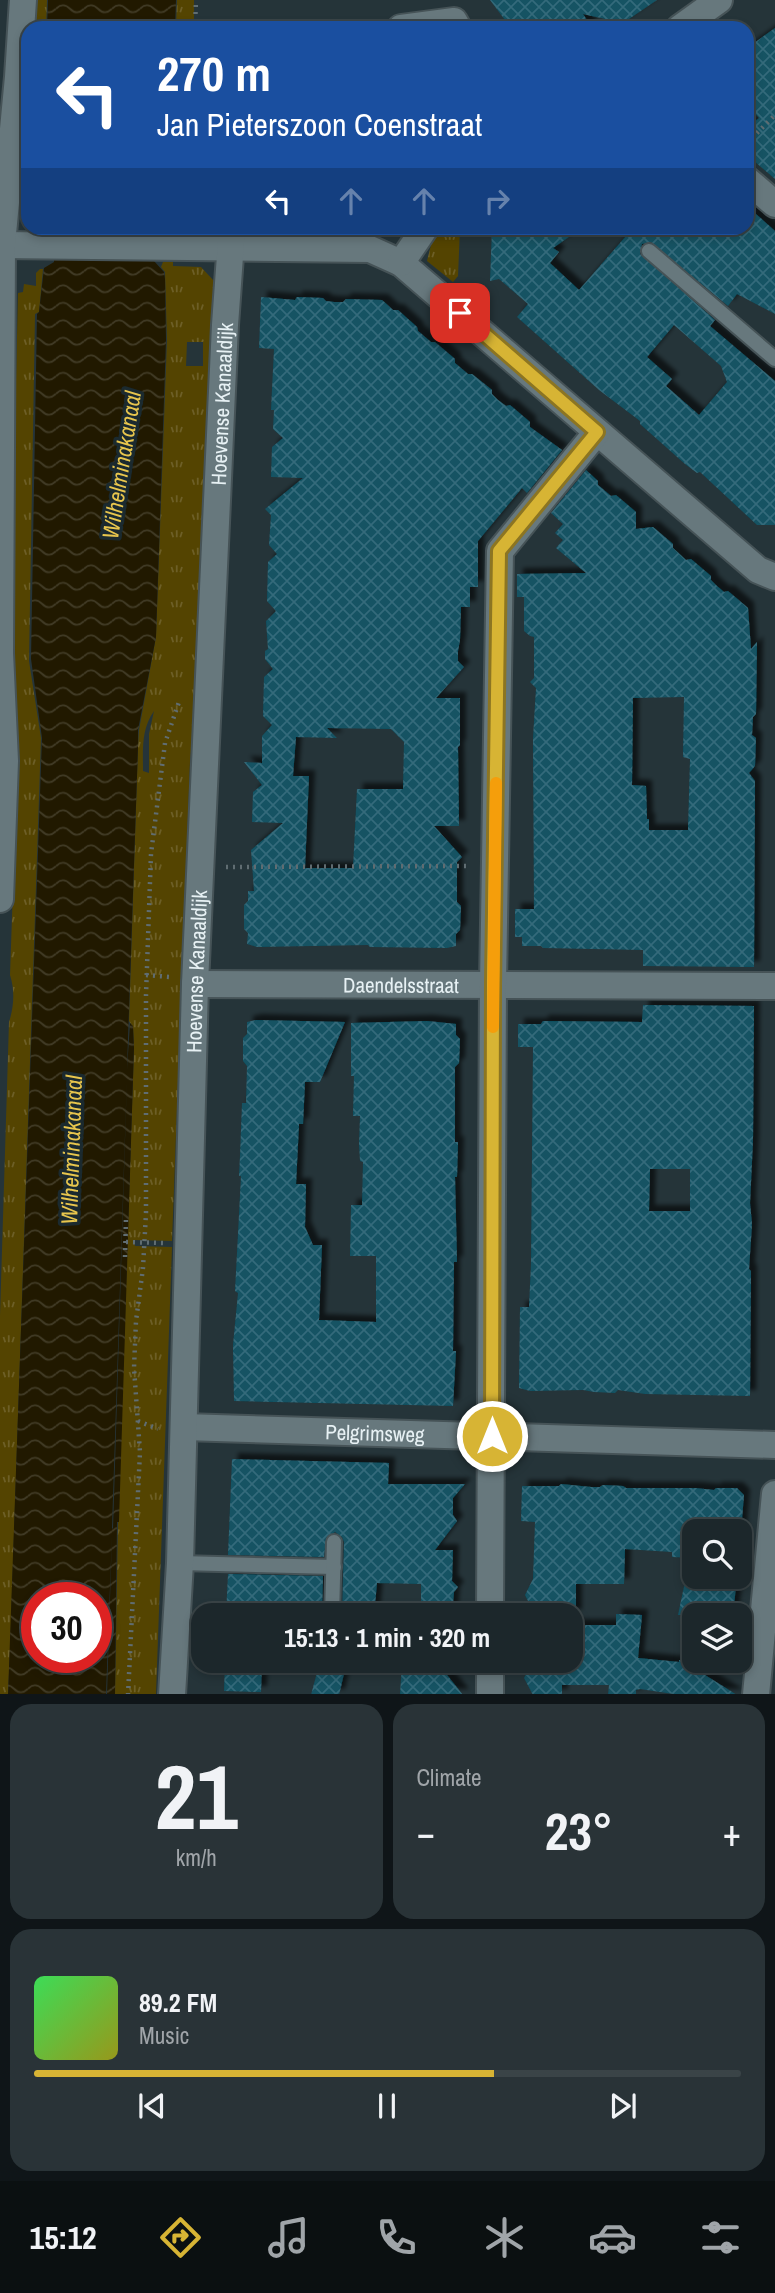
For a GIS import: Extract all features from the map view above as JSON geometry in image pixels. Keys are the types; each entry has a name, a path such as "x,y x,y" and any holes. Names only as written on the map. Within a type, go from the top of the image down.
{"street":[{"path":"22,21 23,0"},
{"path":"690,21 719,0"},
{"path":"434,21 458,16"},
{"path":"0,899 5,761 0,653 1,244 21,31"},
{"path":"754,186 775,204"},
{"path":"401,263 420,235"},
{"path":"1,244 159,246 232,237 370,249 401,263 758,569 775,577"},
{"name":"Hoevense Kanaaldijk","path":"172,1694 180,1563 195,984 225,325 232,237"},
{"path":"490,1603 493,985 499,551 597,432"},
{"name":"Daendelsstraat","path":"195,984 775,986"},
{"name":"Pelgrimsweg","path":"184,1427 775,1445"},
{"path":"756,1694 775,1494"},
{"path":"490,1673 490,1694"}],"lane":[{"path":"649,251 775,359"},
{"path":"332,1603 334,1542"},
{"path":"180,1563 334,1567"}],"path":[{"path":"195,21 196,0"},
{"path":"754,136 775,115"},
{"path":"128,1694 141,1452 134,1368 136,1321 145,1243 146,995 151,854 165,743 182,693"},
{"path":"200,867 495,866"},
{"path":"125,1257 126,1217"},
{"path":"125,1242 188,1245"}],"green space":[{"path":"31,0 47,0 46,21 30,21"},
{"path":"177,0 194,0 194,21 176,21"},
{"path":"437,235 460,235 458,276 453,282 427,261"},
{"path":"163,262 173,262 173,266 201,267 214,281 200,667 190,761 172,1241 134,1240 135,1246 172,1247 156,1694 115,1694 134,1048 133,1027 129,1021 138,747 156,637 167,340 165,272 161,267","holes":["187,342 203,342 203,366 186,366","154,711 149,734 149,773 143,771 144,740"]},
{"path":"43,269 39,312 35,314 29,661 41,738 10,1652 8,1694 0,1694 0,1316 9,1022 13,998 10,975 16,801 11,600 18,293 23,292 24,284 36,286 36,273"}],"water":[{"path":"48,0 176,0 175,21 47,21"},
{"name":"Wilhelminakanaal","path":"54,235 155,235 154,261 164,272 165,279 166,340 156,637 138,730 127,1069 130,1023 133,1026 134,1048 117,1522 115,1694 107,1694 108,1673 112,1673 112,1534 110,1582 21,1582 21,1673 107,1673 106,1694 8,1694 42,738 31,659 39,312 44,268 54,262","holes":["127,1075 113,1529 112,1528"]}],"building":[{"path":"490,0 657,0 626,21 583,14 588,21 506,21"},
{"path":"775,28 775,179 754,161 754,122 759,118 754,112 754,43"},
{"path":"754,212 775,231 775,314 737,294 728,306 651,242 642,244 640,254 715,320 710,326 775,381 775,525 757,525 700,472 697,473 685,464 640,424 640,421 599,390 517,317 528,304 499,279 490,281 492,235 572,235 553,248 559,252 550,263 579,290 627,235 754,235","holes":["674,325 721,366 727,382 699,415 666,386 672,379 647,357"]},
{"path":"261,297 295,300 297,297 323,298 334,302 343,302 346,299 382,300 393,310 398,310 418,331 455,359 455,363 468,374 472,374 492,390 498,400 506,406 510,405 530,422 530,427 562,450 527,493 522,488 478,541 478,587 470,587 470,607 461,607 458,661 464,667 436,698 460,698 459,826 434,826 462,857 457,862 457,902 461,906 456,946 257,947 247,944 244,905 248,901 248,891 254,891 251,850 283,823 252,822 253,792 262,785 244,762 262,763 262,736 272,725 263,716 264,677 273,669 265,659 265,651 268,649 266,621 276,611 267,601 268,562 277,554 269,545 271,515 265,509 303,478 271,477 272,447 283,438 273,429 274,410 271,410 274,349 259,348","holes":["327,728 391,729 404,742 403,789 357,789 353,868 305,868 309,776 293,776 296,737 337,738"]},
{"path":"586,470 611,496 616,495 636,512 636,529 653,527 673,544 673,548 686,560 691,559 711,576 717,586 724,592 728,591 748,608 751,649 757,642 756,714 753,717 752,735 756,738 755,766 749,773 755,781 754,967 643,966 643,950 522,946 522,937 515,937 515,909 534,909 533,738 536,688 530,682 534,678 534,637 524,631 524,597 517,597 517,574 586,573 556,548 563,540 555,533 563,524 551,513","holes":["684,697 683,757 690,759 688,830 649,830 646,786 632,785 633,698"]},
{"path":"643,1005 754,1006 750,1203 752,1224 749,1269 750,1396 645,1394 618,1390 615,1393 583,1390 530,1391 519,1388 520,1307 529,1307 531,1264 533,1047 518,1047 518,1024 541,1024 543,1021 642,1022","holes":["650,1169 690,1169 690,1211 649,1211"]},
{"path":"427,1021 456,1024 456,1035 460,1039 459,1063 455,1067 455,1142 458,1142 455,1177 457,1262 454,1262 453,1351 456,1351 453,1406 234,1401 233,1345 238,1293 235,1291 239,1176 242,1103 246,1103 247,1066 243,1061 243,1038 247,1034 247,1022 345,1022 320,1082 305,1082 303,1124 299,1124 296,1184 306,1184 305,1227 313,1245 322,1245 319,1320 376,1322 376,1256 350,1256 351,1205 362,1205 363,1162 360,1161 360,1116 353,1116 351,1023"},
{"path":"232,1459 389,1463 388,1484 465,1484 453,1498 453,1515 457,1521 435,1550 453,1550 452,1581 458,1587 454,1592 453,1603 421,1603 421,1584 377,1583 375,1603 342,1603 344,1542 335,1532 326,1538 324,1557 228,1555"},
{"path":"603,1485 714,1490 737,1488 744,1495 742,1519 682,1519 682,1557 672,1557 672,1552 625,1549 624,1584 576,1584 576,1603 529,1603 525,1595 533,1579 535,1522 521,1521 522,1486"},
{"path":"228,1574 323,1576 322,1603 227,1603"},
{"path":"683,1589 736,1589 734,1603 682,1603 682,1615 678,1615"},
{"path":"616,1614 642,1615 638,1658 682,1660 682,1673 709,1673 705,1675 735,1694 673,1694 640,1689 636,1690 636,1694 608,1694 609,1685 562,1685 562,1694 532,1694 524,1678 526,1673 583,1673 583,1625 616,1625"},
{"path":"225,1673 262,1673 261,1692 224,1691"},
{"path":"317,1673 344,1673 339,1694 311,1694"},
{"path":"401,1673 449,1673 447,1675 462,1694 400,1694"}],"slow traffic":[{"path":"493,1027 496,783"}],"route":[{"path":"460,313 597,432 499,551 493,985 492,1436"}]}
